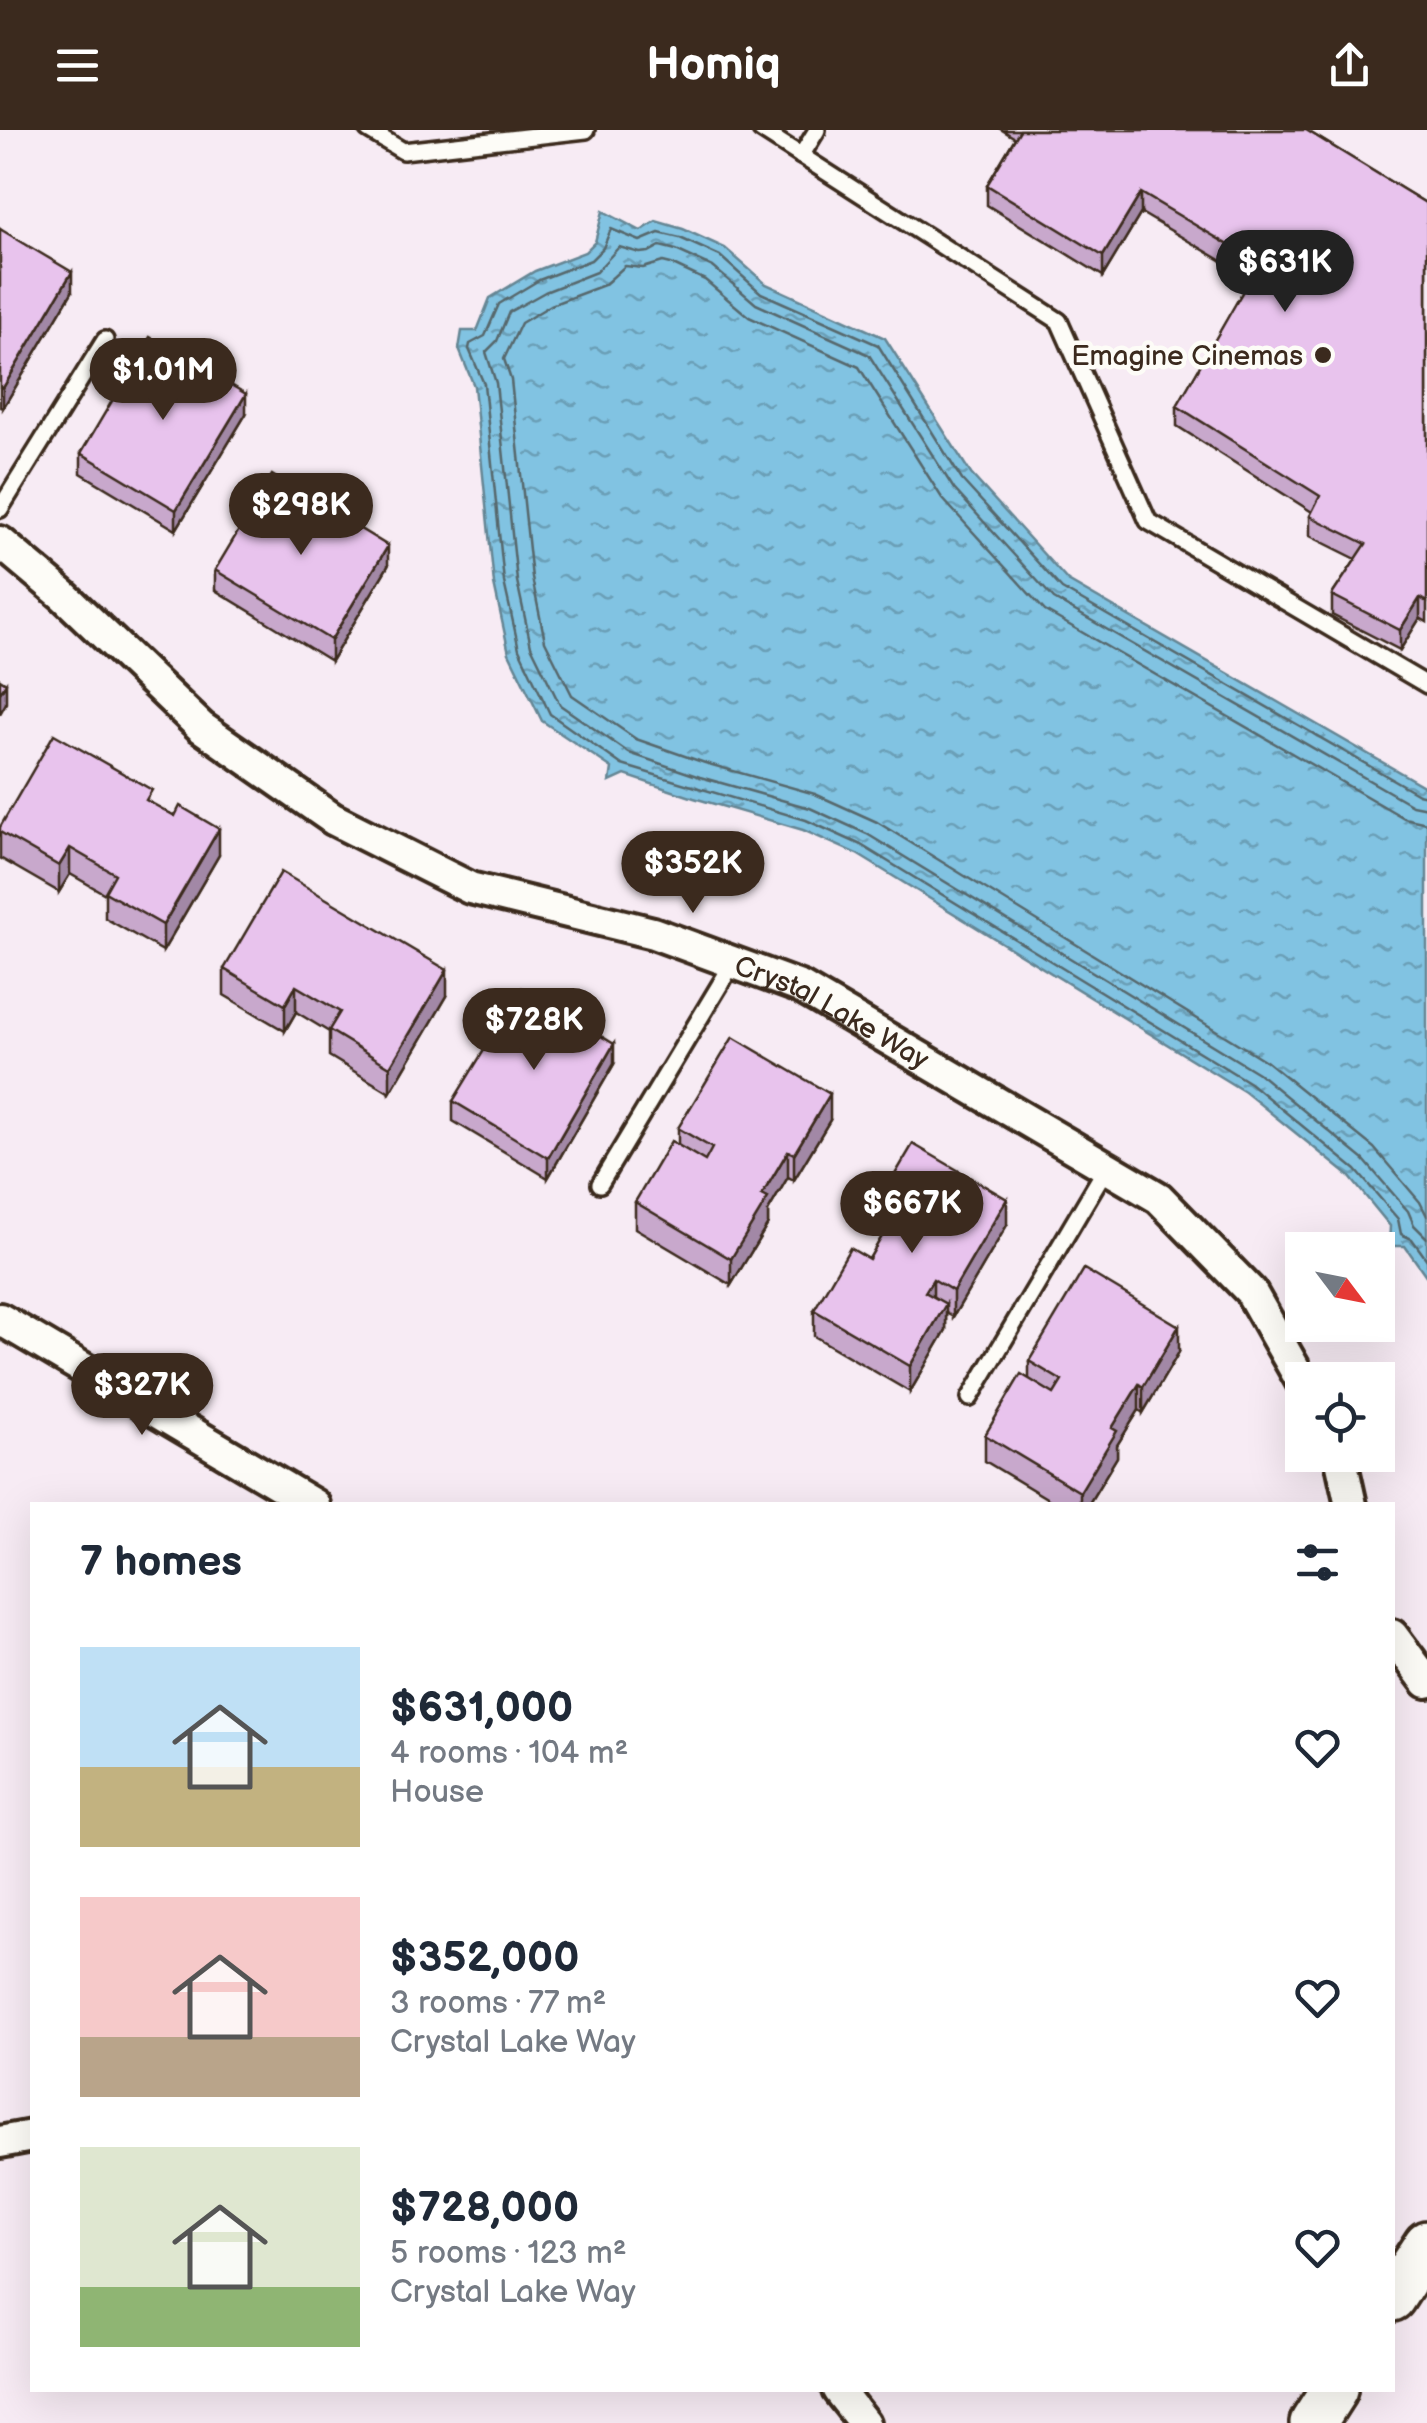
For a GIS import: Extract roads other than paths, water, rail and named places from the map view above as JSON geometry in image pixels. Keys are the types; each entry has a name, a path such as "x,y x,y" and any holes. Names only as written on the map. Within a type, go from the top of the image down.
{"street":[{"name":"Crystal Lake Way","path":"0,542 63,594 201,727 333,818 470,888 653,934 800,986 1159,1198 1251,1292 1291,1362"},
{"path":"0,1319 309,1502"},
{"path":"1344,1472 1351,1502"},
{"path":"1395,1639 1427,1682"},
{"path":"0,2142 30,2136"},
{"path":"1395,2293 1427,2244"},
{"path":"840,2392 864,2423"},
{"path":"1313,2423 1333,2392"}],"lane":[{"path":"368,130 402,151 586,130"},
{"path":"760,130 1058,321 1148,521 1427,685"},
{"path":"801,156 817,130"},
{"path":"0,510 105,340"},
{"path":"600,1184 733,962"},
{"path":"970,1398 1106,1168"}],"water":[{"path":"603,211 641,231 656,221 683,229 725,248 766,284 885,338 971,474 1068,581 1427,788 1427,1277 1405,1246 1395,1246 1395,1232 1390,1232 1390,1226 1349,1176 1245,1092 857,854 803,830 625,775 610,782 612,768 542,721 509,653 494,584 474,386 459,349 462,331 477,331 490,298 535,271 585,252 595,242"}],"place":[{"name":"Emagine Cinemas","path":"1323,355"}]}
